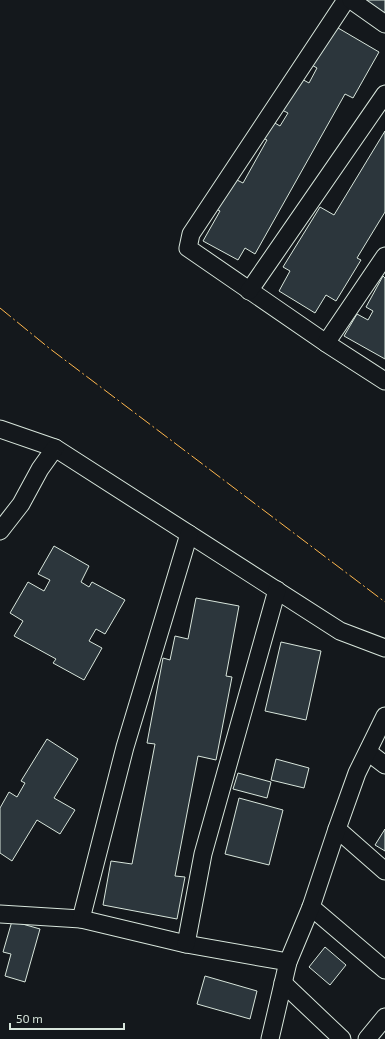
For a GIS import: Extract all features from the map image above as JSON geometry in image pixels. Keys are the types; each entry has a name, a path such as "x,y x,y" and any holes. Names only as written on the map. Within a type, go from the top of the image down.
{"street":[{"path":"346,0 191,234 188,248 326,343 385,381"},
{"path":"351,0 385,24"},
{"path":"249,291 385,94"},
{"path":"326,343 385,256"},
{"path":"0,428 55,448 340,631 385,648"},
{"path":"0,531 21,504 40,469 55,448"},
{"path":"80,919 125,748 189,534"},
{"path":"186,944 203,854 277,590"},
{"path":"270,1039 288,962 311,907 357,773 385,716"},
{"path":"368,752 385,765"},
{"path":"337,829 385,871"},
{"path":"311,907 385,970"},
{"path":"0,914 80,919 186,944 288,962"},
{"path":"283,983 342,1039"},
{"path":"367,1039 385,1017"}],"building":[{"path":"365,0 385,0 385,14"},
{"path":"333,25 379,52 353,98 345,94 255,254 245,248 238,260 203,241 220,211 214,208 231,177 243,183 267,140 263,138 273,122 280,126 288,113 280,109 298,77 309,83 317,68 310,64"},
{"path":"385,131 385,212 357,258 361,260 336,301 326,295 315,313 279,291 290,271 283,267 320,207 334,215"},
{"path":"383,276 385,278 385,359 344,336 357,314 368,320 373,311 366,307"},
{"path":"54,546 89,566 81,582 89,587 92,582 125,600 105,634 96,629 89,641 102,648 84,680 53,663 56,659 14,636 23,621 10,613 28,582 44,591 50,580 38,574"},
{"path":"196,598 239,606 226,676 232,677 216,760 198,756 175,876 185,877 177,919 103,905 111,861 132,864 155,744 147,743 163,658 170,660 175,636 188,639"},
{"path":"281,642 321,651 306,720 265,711"},
{"path":"47,739 78,759 54,798 75,810 60,834 37,820 12,861 0,853 0,808 9,792 17,797 25,783 21,781"},
{"path":"276,759 309,768 304,788 271,780"},
{"path":"238,773 271,782 267,798 233,789"},
{"path":"239,798 283,810 269,865 225,854"},
{"path":"385,829 385,851 375,845"},
{"path":"12,921 40,929 25,982 5,976 11,954 3,952"},
{"path":"325,947 346,965 330,985 309,967"},
{"path":"205,976 257,991 250,1019 197,1004"}],"power":[{"path":"0,308 49,348 385,602"}]}
